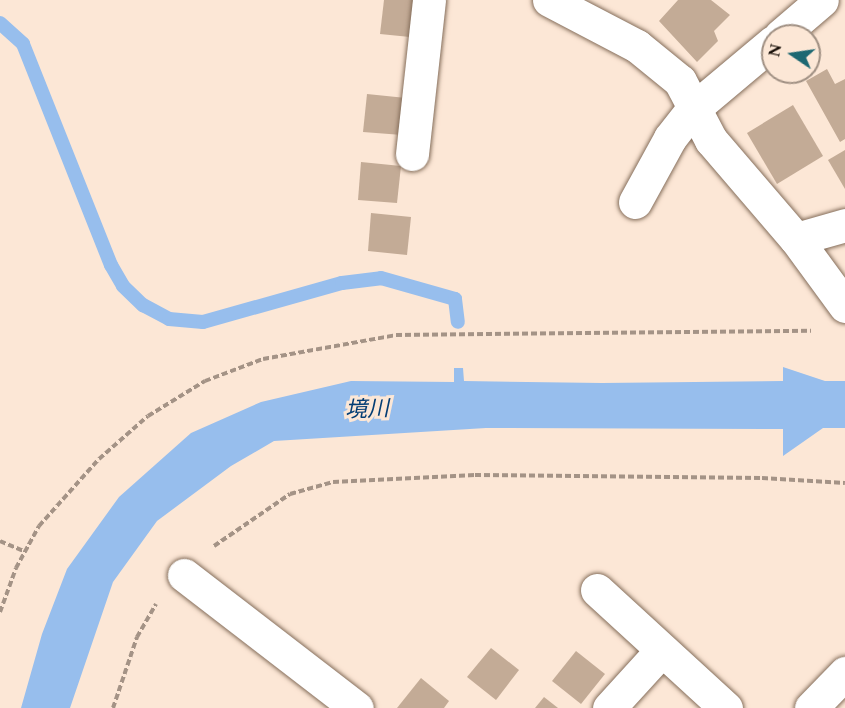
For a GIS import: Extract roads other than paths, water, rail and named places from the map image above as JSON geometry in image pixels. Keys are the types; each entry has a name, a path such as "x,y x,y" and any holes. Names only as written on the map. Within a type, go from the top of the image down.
{"street":[{"path":"412,154 429,0"},
{"path":"549,0 637,46 680,81 692,110 711,140 796,239 834,318"},
{"path":"794,24 822,0"},
{"path":"636,202 669,138 692,110 761,52"},
{"path":"796,239 845,225"},
{"path":"184,575 357,708"},
{"path":"597,590 660,652 726,708"},
{"path":"609,708 660,652"},
{"path":"811,708 845,673"}],"water":[{"name":"境川","path":"783,367 825,381 845,381 845,428 823,428 783,456 783,429 486,428 274,441 231,466 157,521 113,582 70,708 21,708 42,634 67,569 119,497 191,433 261,402 351,381 454,382 454,368 463,368 464,381 602,383 783,381"}],"waterway":[{"path":"0,23 23,44 111,265 123,286 143,305 169,319 203,322 342,283 381,278 455,299 458,322"}]}
